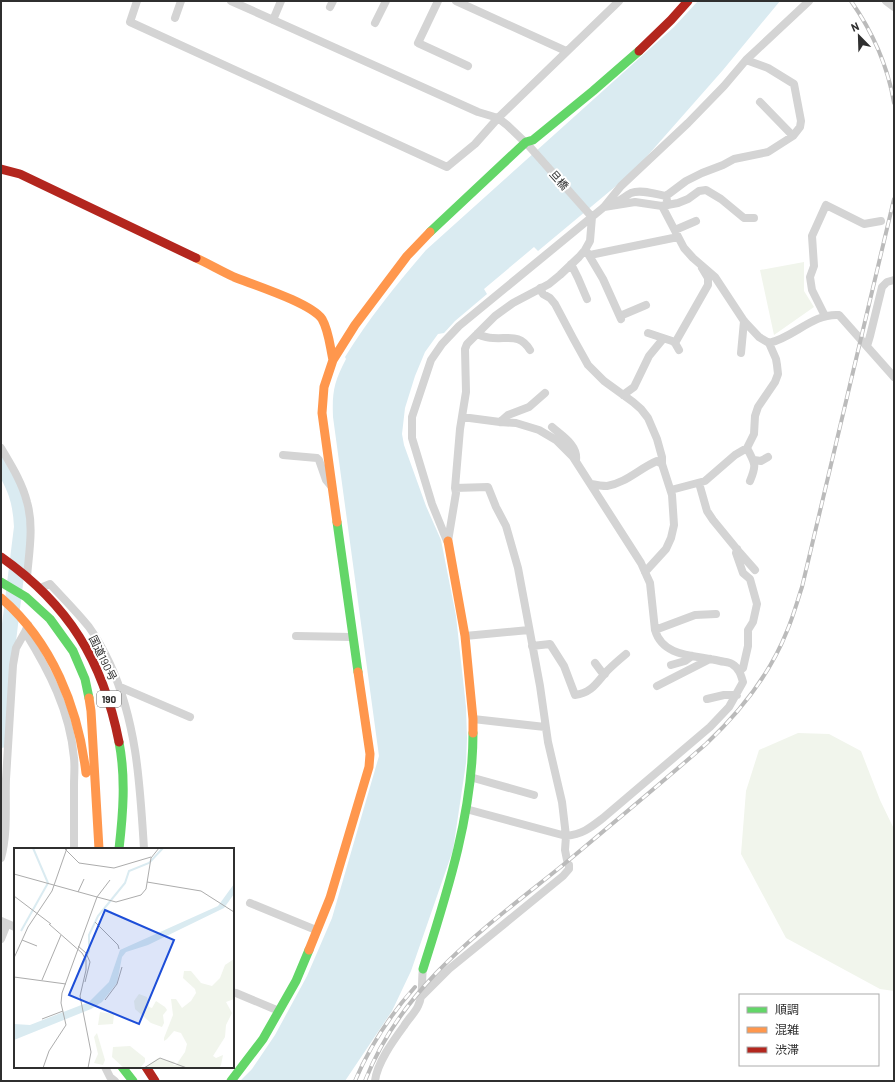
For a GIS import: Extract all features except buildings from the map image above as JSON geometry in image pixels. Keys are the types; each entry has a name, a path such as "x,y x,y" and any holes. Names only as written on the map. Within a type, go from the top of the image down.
{"main road":[{"path":"231,1081 262,1039 296,981 330,898 369,767 370,754 352,637 322,413 324,387 333,360 355,325 407,256 434,228 528,144 595,89 662,30 688,1"},
{"path":"1,169 20,174 235,277 260,286 310,310 320,317 326,328 333,360"},
{"path":"422,969 442,906 458,846 466,809 473,746 473,719 465,636 448,541"},
{"name":"国道190号","path":"1,557 40,588 53,602 78,635 95,664 109,698 115,718 121,759 123,818 119,848"},
{"path":"4,584 26,597 42,610 73,651 85,679 91,711 99,848"},
{"path":"3,600 21,617 26,628 39,640 61,679 76,718 85,758 90,821 95,848"},
{"path":"123,1068 133,1081"},
{"path":"147,1068 155,1081"}],"street":[{"path":"137,1 130,22 447,166 475,144 498,118 619,1"},
{"path":"175,18 182,1"},
{"name":"旦橋","path":"231,1 471,108 498,118 528,144 591,215"},
{"path":"273,20 281,1"},
{"path":"375,23 386,1"},
{"path":"438,1 418,43 468,66"},
{"path":"456,1 566,51"},
{"path":"604,207 621,186 688,123 724,86 746,60 809,1"},
{"path":"886,1 894,7"},
{"path":"448,541 432,504 412,438 412,417 431,360 442,344 459,326 591,215 637,191 666,196 686,181 702,172 723,165 734,159 768,152 793,136 800,127 801,121 794,84 768,68 746,60"},
{"path":"760,102 793,136"},
{"path":"604,207 635,202 665,206 688,199 702,189 721,199 744,218 754,218"},
{"path":"666,196 665,206 676,234 684,248 715,277 744,321 758,337 768,343 776,359 778,374 775,382 758,407 755,416 754,434 747,448 736,455 705,481 671,490"},
{"path":"825,316 812,290 810,277 814,266 812,236 822,211 826,205 864,224 881,221"},
{"path":"591,215 590,241 587,252 603,279 621,318 646,305"},
{"path":"448,541 456,493 455,488 460,429 466,392 465,349 477,334 495,316 513,303 549,284 587,252 676,234 696,221"},
{"path":"693,258 704,280 703,286 697,295 694,296"},
{"path":"648,332 677,346 708,285 708,278 700,263"},
{"path":"571,264 587,299"},
{"path":"867,346 882,287 887,282 894,280"},
{"path":"540,288 555,304 588,365 604,381 633,402 648,418 657,439 662,457 662,464 671,490 674,519 671,538 666,549 645,572"},
{"path":"768,343 778,341 825,316 839,315 894,377"},
{"path":"741,353 744,321"},
{"path":"477,334 492,338 517,338 527,345 530,350"},
{"path":"623,395 634,387 649,356 663,339"},
{"path":"500,422 508,415 529,407 545,393"},
{"path":"462,416 500,422 516,422 547,434 564,447 576,461 641,563 650,584 656,636 661,644 667,649 732,664 739,671 743,682 728,707 710,727 603,818 578,834 566,836 466,809"},
{"path":"552,427 573,446 577,454 576,461"},
{"path":"1,448 20,482 28,503 31,531 26,576"},
{"path":"747,448 754,460 755,469 750,481"},
{"path":"283,455 316,458 319,460 326,480 331,486"},
{"path":"754,460 761,460 768,457"},
{"path":"591,484 606,486 627,479 657,460 662,464"},
{"path":"699,483 707,511 755,570"},
{"path":"422,996 449,969 569,869 564,850 566,836 562,802 545,727 540,686 518,568 506,526 488,487 455,488"},
{"path":"737,549 736,553 743,573 750,579 757,604 753,622 748,630 748,646 745,661 743,668 739,671"},
{"path":"40,588 50,584 89,628 100,645 120,687 135,743 139,772 144,848"},
{"path":"655,630 695,615 716,614"},
{"path":"26,628 51,678 68,724 74,759 74,848"},
{"path":"1,858 4,849 6,779 13,665 16,648 26,628"},
{"path":"465,636 529,630"},
{"path":"296,636 352,637"},
{"path":"532,646 550,644 564,666 575,695 583,694 592,689 626,654"},
{"path":"671,665 685,662 692,656"},
{"path":"657,686 710,659"},
{"path":"595,662 605,674"},
{"path":"120,687 190,717"},
{"path":"707,699 737,694"},
{"path":"473,719 545,727"},
{"path":"470,777 534,795"},
{"path":"250,903 316,930"},
{"path":"1,939 8,924"},
{"path":"376,1081 376,1071 382,1060 403,1026 418,1006 422,996 422,969"},
{"path":"236,993 278,1011"},
{"path":"106,1068 110,1077 115,1081"}],"shaded area":[{"path":"698,1 780,1 723,70 634,171 538,251 534,247 484,289 487,294 455,321 444,333 438,334 425,352 415,376 405,408 402,434 404,445 426,506 441,540 456,616 466,707 467,738 466,763 453,850 411,971 392,1011 345,1081 240,1081 252,1069 275,1035 307,976 332,918 379,756 333,417 335,387 346,359 345,357 384,302 426,250 674,27"},
{"path":"804,262 804,291 814,307 774,335 760,270"},
{"path":"798,733 829,734 861,751 880,800 894,829 894,991 880,989 786,938 741,854 746,791 759,750"}],"waterway":[{"path":"1,463 10,479 19,501 22,527 5,665 1,740"}],"railway":[{"path":"851,1 866,25 878,50 888,76 894,103"},
{"path":"365,1081 381,1046 401,1015 449,960 476,935 563,865 706,744 742,706 753,692 772,662 789,626 802,587 894,199"},
{"path":"355,1081 381,1032 397,1008 415,987"}],"traffic: fast":[{"path":"430,232 526,142 533,140 639,51"},
{"path":"337,522 358,672"},
{"path":"1,582 26,597 50,619 73,651 85,679 89,698"},
{"path":"423,969 441,911 464,823 469,793 473,733"},
{"path":"119,742 123,769 123,809 119,848"},
{"path":"231,1081 263,1039 296,981 309,950"},
{"path":"123,1068 133,1081"}],"traffic: slow":[{"path":"337,522 322,413 324,387 333,360 355,325 407,256 430,232"},
{"path":"196,258 234,277 295,301 316,313 322,319 326,329 333,360"},
{"path":"448,541 465,636 473,733"},
{"path":"1,598 19,615 35,635 60,677 77,724 86,773"},
{"path":"309,950 330,898 369,767 370,754 358,672"},
{"path":"89,698 99,848"}],"traffic: jam":[{"path":"639,51 688,1"},
{"path":"1,169 20,174 196,258"},
{"path":"1,557 25,575 46,595 64,615 80,637 93,661 103,686 112,713 119,742"},
{"path":"147,1068 155,1081"}]}
